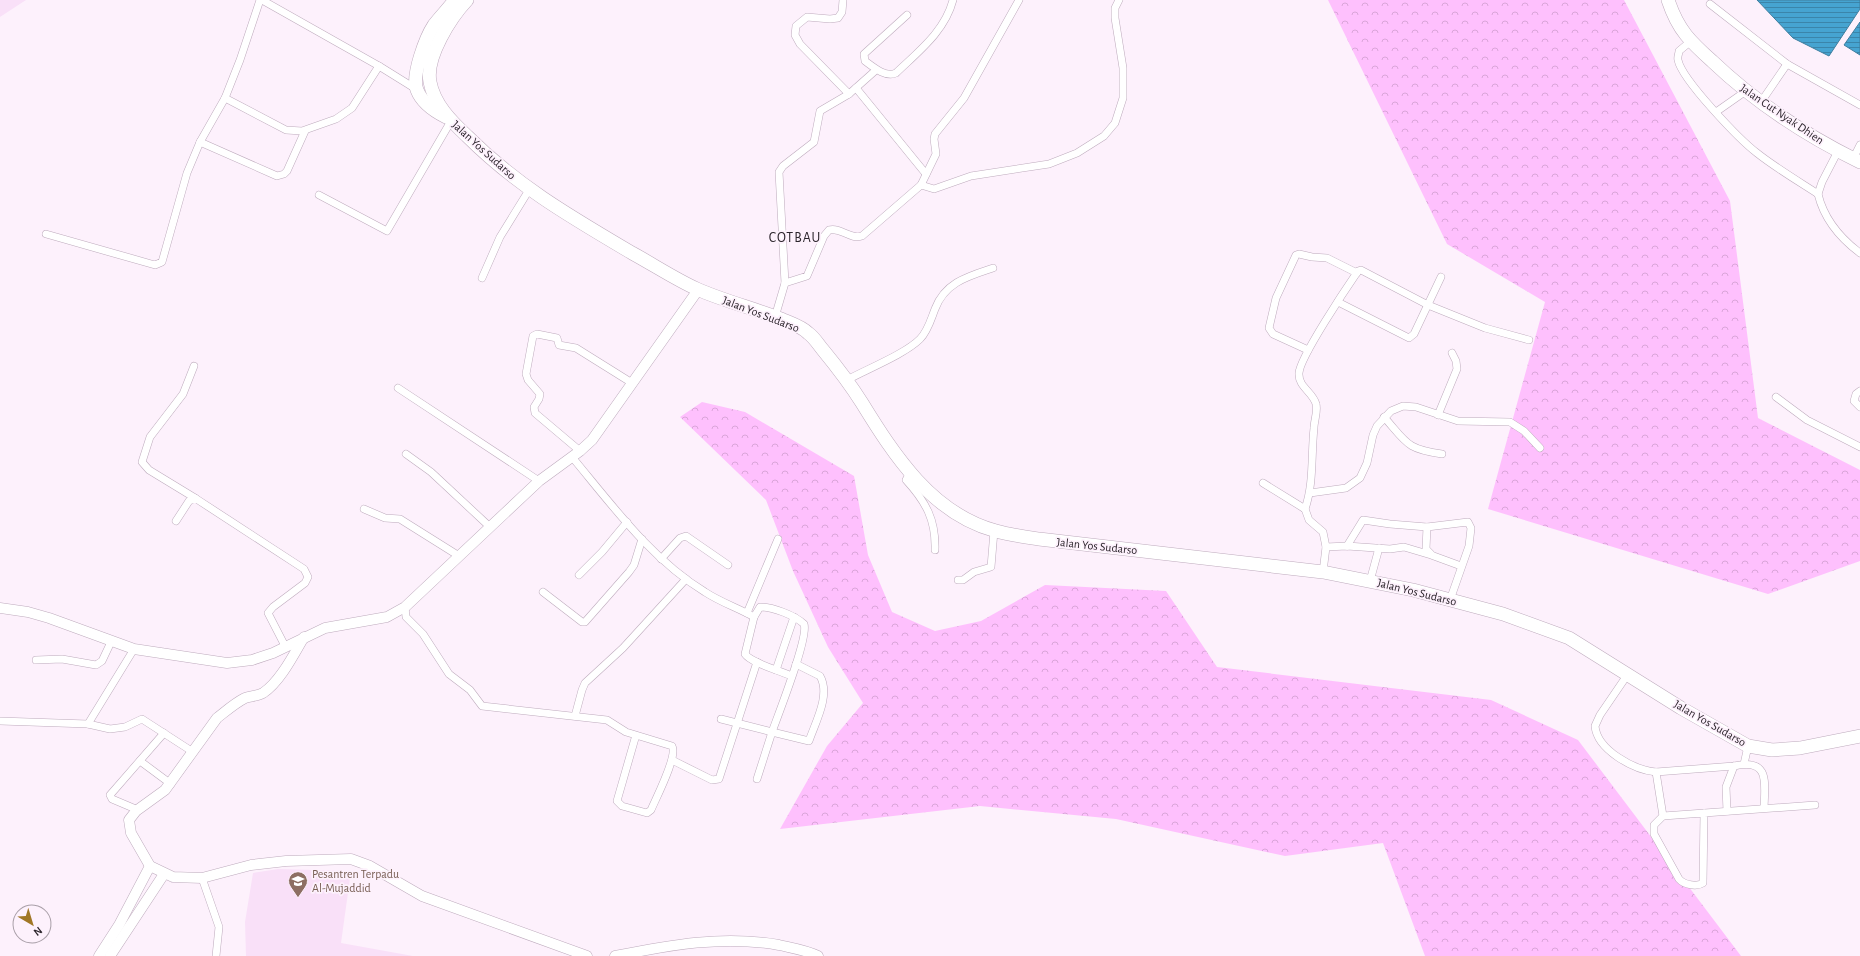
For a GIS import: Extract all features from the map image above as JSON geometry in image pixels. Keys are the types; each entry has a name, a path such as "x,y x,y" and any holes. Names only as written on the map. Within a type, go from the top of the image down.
{"highway":[{"path":"416,89 417,73 421,54 434,25 456,0"},
{"name":"Jalan Yos Sudarso","path":"467,0 447,24 436,48 430,70 429,80 432,91 449,119 489,158 529,190 571,218 698,290 775,317 808,333 847,380 890,448 910,473 948,508 969,521 994,531 1039,539 1323,572 1370,581 1450,600 1503,614 1557,633 1582,645 1681,708 1748,746 1772,750 1800,748 1860,736"},
{"name":"Jalan Cut Nyak Dhien","path":"1668,0 1680,26 1691,41 1746,91 1838,151 1857,161"},
{"name":"Jalan Yos Sudarso","path":"416,89 424,102 436,112 449,119"}],"street":[{"path":"46,234 155,265 164,259 187,173 200,142 225,98 261,0 379,66 416,89"},
{"path":"843,0 842,12 838,18 830,19 807,17 796,26 795,35 800,44 849,94"},
{"path":"907,15 864,54 864,61 876,70 892,75 896,73 939,30 951,10 953,0"},
{"path":"785,282 807,276 824,236 829,230 836,229 853,237 862,236 921,185 936,154 934,139 935,134 964,98 1019,0"},
{"path":"921,185 934,189 971,176 1049,164 1077,153 1104,136 1115,124 1123,98 1123,68 1115,18 1115,8 1120,0"},
{"path":"1710,4 1787,64 1860,105"},
{"path":"1691,41 1679,51 1678,60 1685,75 1733,132 1756,153 1818,194 1824,210 1834,228 1846,243 1860,253"},
{"path":"1761,102 1787,64"},
{"path":"225,98 286,130 294,132 305,131 336,119 352,108 379,66"},
{"path":"775,317 785,282 779,172 783,166 814,142 820,111 849,94 876,70"},
{"path":"856,88 926,174"},
{"path":"1716,112 1746,91"},
{"path":"319,195 387,231 449,119"},
{"path":"200,142 277,176 284,174 287,171 305,131"},
{"path":"1857,161 1860,145"},
{"path":"1818,194 1822,182 1838,151"},
{"path":"482,278 500,237 529,190"},
{"path":"1308,350 1273,334 1269,328 1276,298 1296,255 1299,254 1312,258 1327,258 1356,273"},
{"path":"847,380 919,340 927,329 937,302 954,283 963,278 993,268"},
{"path":"1323,572 1326,547 1322,532 1309,520 1305,509 1310,493 1314,428 1317,407 1314,400 1302,384 1299,374 1308,350 1356,273 1361,270 1428,305 1485,328 1529,340"},
{"path":"1338,302 1409,338 1414,334 1441,277"},
{"path":"0,608 28,612 49,618 111,642 134,649 227,662 252,660 325,628 387,617 405,608 539,482 592,440 698,290"},
{"path":"580,450 535,413 534,407 540,394 528,380 526,374 533,336 537,334 556,338 559,345 576,348 632,383"},
{"path":"1438,414 1457,369 1456,361 1452,353"},
{"path":"194,366 183,394 150,437 142,462 149,470 304,569 307,573 305,583 273,607 268,613 285,646"},
{"path":"398,388 539,482"},
{"path":"1860,391 1856,394 1854,401 1860,407"},
{"path":"1776,397 1807,420 1860,447"},
{"path":"1310,493 1346,488 1360,478 1367,463 1373,435 1377,426 1384,417 1396,408 1410,405 1458,421 1510,422 1524,431 1540,448"},
{"path":"1384,417 1407,444 1413,448 1442,454"},
{"path":"406,454 431,472 490,527"},
{"path":"572,457 627,522 661,559 706,593 751,615"},
{"path":"910,473 906,480 919,495 932,519 935,532 935,550"},
{"path":"1263,483 1305,509"},
{"path":"176,521 189,501 195,498"},
{"path":"364,509 385,518 400,520 459,556"},
{"path":"1347,546 1363,520 1428,527 1465,522 1470,524 1472,528 1469,546 1450,600"},
{"path":"579,575 602,552 627,522"},
{"path":"1428,527 1426,549 1431,555"},
{"path":"958,580 963,580 974,572 991,567 994,531"},
{"path":"661,559 680,538 686,536 728,565"},
{"path":"543,592 582,622 585,622 634,565 642,539"},
{"path":"778,539 751,615 745,654 746,657 791,676"},
{"path":"1326,547 1347,546 1390,549 1404,547 1461,566"},
{"path":"1370,581 1379,548"},
{"path":"575,716 585,683 623,648 686,579"},
{"path":"751,615 758,608 762,607 794,617 805,626 796,664 757,779"},
{"path":"405,608 406,617 423,634 448,674 470,690 482,706 607,720 626,732 636,735 672,746 674,749 672,760 650,812 647,813 618,804 617,801 636,735"},
{"path":"776,670 794,617"},
{"path":"304,637 285,668 272,685 263,693 245,698 217,718 171,784 159,796 138,810 132,816 129,826 131,833 150,866 164,874 185,878 202,878 251,866 286,860 351,859 370,866 422,896 587,956"},
{"path":"36,660 62,659 96,665 102,661 111,642"},
{"path":"88,724 134,649"},
{"path":"273,652 285,668"},
{"path":"672,760 704,777 717,780 721,775 757,662"},
{"path":"721,718 809,741 823,698 824,690 820,676 796,664"},
{"path":"1628,674 1595,726 1598,738 1606,747 1628,764 1645,771 1656,772 1744,764 1757,768 1764,774 1764,808"},
{"path":"0,721 88,724 110,729 142,719 193,752"},
{"path":"138,810 112,798 110,795 164,733"},
{"path":"1744,764 1748,746"},
{"path":"140,761 171,784"},
{"path":"1727,811 1726,787 1734,766"},
{"path":"1656,772 1663,816"},
{"path":"1704,812 1704,880 1700,885 1682,882 1654,834 1654,826 1663,816 1704,812 1815,805"},
{"path":"98,956 119,925 150,866"},
{"path":"110,956 164,874"},
{"path":"202,878 219,927 216,956"},
{"path":"615,956 676,944 715,940 758,942 786,947 818,956"}],"shaded area":[{"path":"0,0 26,0 0,17"},
{"name":"Pesantren Terpadu Al-Mujaddid","path":"278,869 351,871 341,943 413,956 246,956 245,922 253,873"}],"green space":[{"path":"1328,0 1624,0 1730,201 1758,418 1860,470 1860,561 1768,594 1488,509 1545,302 1447,244"},
{"path":"702,402 745,412 854,476 868,555 892,612 935,631 981,621 1045,585 1166,591 1217,667 1491,700 1578,740 1741,956 1425,956 1383,843 1285,856 1116,819 980,806 780,829 827,746 863,703 828,647 793,571 766,500 680,417"}],"water":[{"path":"1757,0 1860,0 1860,9 1829,56 1793,38"},
{"path":"1860,22 1860,55 1844,45"}],"place":[{"name":"Pesantren Terpadu Al-Mujaddid","path":"298,898"}],"district":[{"name":"COTBAU","path":"795,238"}]}
